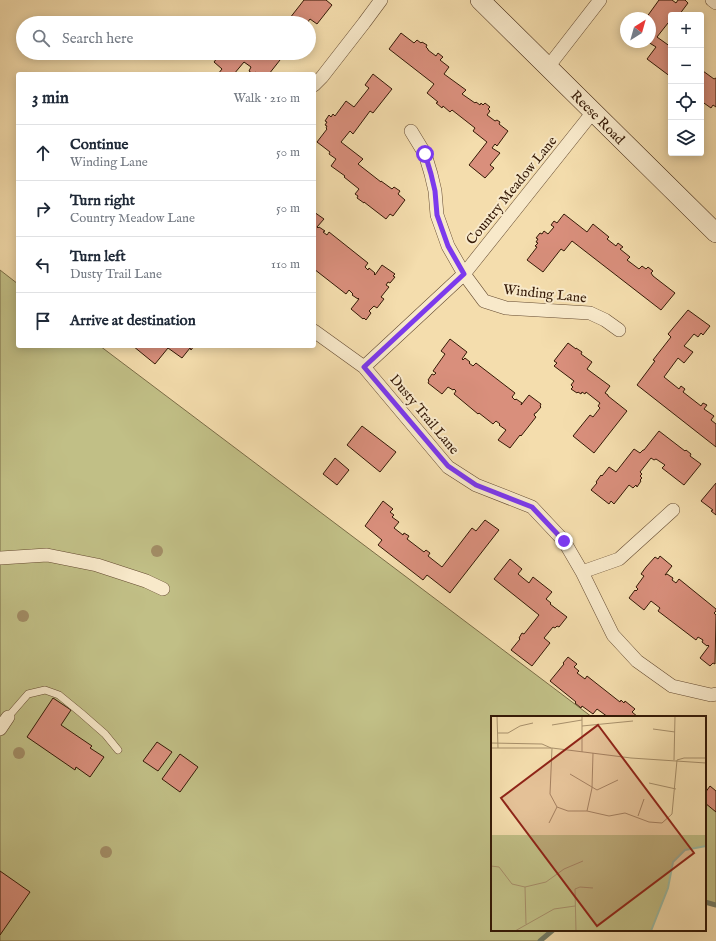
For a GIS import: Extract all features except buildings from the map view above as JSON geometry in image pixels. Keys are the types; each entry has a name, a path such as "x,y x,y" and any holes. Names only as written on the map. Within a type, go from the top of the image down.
{"main road":[{"name":"Reese Road","path":"480,0 716,233"}],"street":[{"path":"316,83 381,0"},
{"path":"548,67 600,0"},
{"path":"712,0 716,3"},
{"name":"Country Meadow Lane","path":"364,367 464,274 594,112"},
{"name":"Winding Lane","path":"411,131 425,154 435,191 437,215 448,246 464,274 484,301 506,308 590,313 605,320 619,330"},
{"name":"Dusty Trail Lane","path":"316,332 364,367 448,466 476,485 532,507 564,541 582,572 613,635 637,661 672,686 711,695 716,694"},
{"path":"582,572 619,559 673,510"},
{"path":"0,558 48,554 96,565 146,581 163,589"},
{"path":"0,728 8,717"}],"lane":[{"path":"8,717 28,694 45,690 58,695 81,713 105,734 118,750"}],"shaded area":[{"path":"0,270 16,282 16,348 103,348 591,716 491,716 491,931 552,931 540,941 0,941"},
{"path":"706,803 716,811 716,905 706,902"}],"waterway":[{"path":"706,902 716,905"},
{"path":"540,941 552,931"}],"route":[{"path":"425,154 435,191 437,215 448,246 464,274 364,367 448,466 476,485 532,507 564,541"}]}
